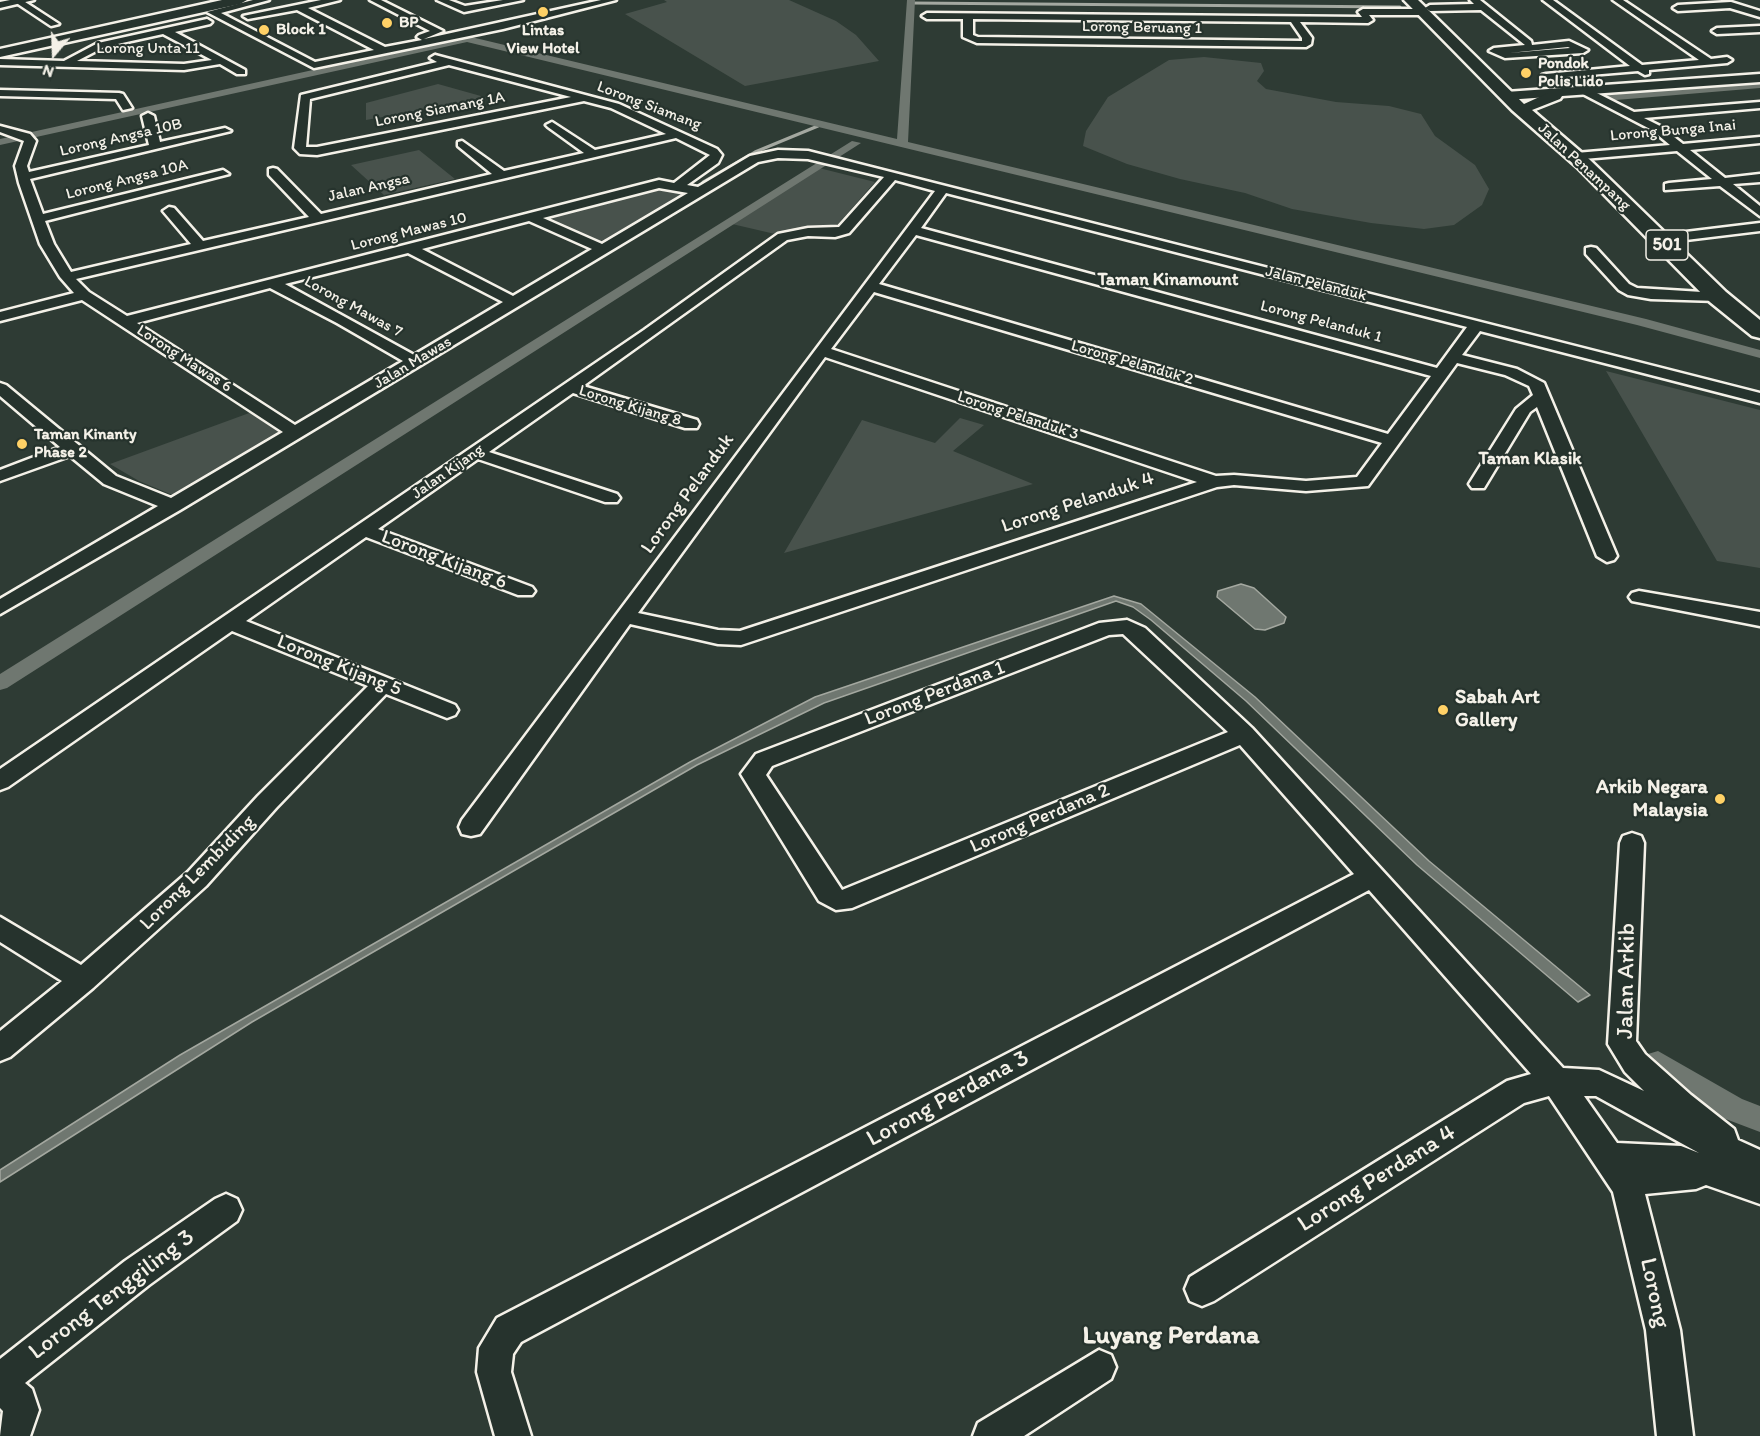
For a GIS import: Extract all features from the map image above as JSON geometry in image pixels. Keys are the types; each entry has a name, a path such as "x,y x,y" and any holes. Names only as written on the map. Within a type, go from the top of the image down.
{"main road":[{"path":"0,41 185,0"},
{"path":"0,41 199,0"},
{"path":"0,53 232,0"},
{"path":"0,48 232,0"},
{"name":"Jalan Penampang","path":"1426,4 1445,28 1518,99 1669,238 1760,313"},
{"path":"1518,99 1554,96"},
{"name":"Jalan Penampang","path":"1669,238 1718,297 1760,331"}],"street":[{"path":"266,0 212,11 302,60 444,38 485,26 522,21 612,0"},
{"path":"226,20 336,0"},
{"path":"298,7 380,49 438,32 374,0"},
{"path":"437,2 464,9 519,0"},
{"path":"1547,0 1664,86"},
{"path":"1617,0 1709,62"},
{"path":"0,5 21,1 54,24"},
{"path":"437,2 468,19"},
{"path":"1358,2 1478,3 1528,43"},
{"path":"539,4 559,12"},
{"path":"927,16 1366,20 1363,12 1426,4"},
{"path":"1678,8 1760,5"},
{"path":"1741,6 1760,14"},
{"name":"Lorong Beruang 1","path":"968,16 968,37 977,40 1306,44 1307,38 1293,19"},
{"path":"67,63 101,45 207,22"},
{"path":"444,38 467,23 485,26"},
{"path":"459,29 472,31"},
{"path":"1717,31 1760,29"},
{"path":"163,31 178,36 241,72"},
{"path":"1575,45 1583,50 1509,56 1494,51 1575,45 1587,45 1609,56 1624,58"},
{"path":"1553,55 1589,73"},
{"name":"Lorong Siamang","path":"434,58 615,106 680,134 716,155 699,172 678,186"},
{"path":"1546,76 1727,60"},
{"name":"Lorong Unta 11","path":"0,62 184,67 223,61"},
{"name":"Lorong Siamang","path":"302,151 305,97 448,62"},
{"path":"1518,99 1589,91 1760,78"},
{"path":"1554,96 1589,91 1635,115 1681,147 1760,212"},
{"path":"0,93 119,96 127,108"},
{"name":"Lorong Siamang 1A","path":"302,151 316,151 584,98"},
{"path":"1635,115 1760,105"},
{"path":"148,116 155,146"},
{"path":"552,125 593,154"},
{"path":"0,129 28,138 21,166 24,177"},
{"name":"Lorong Angsa 10B","path":"24,177 225,131"},
{"name":"Jalan Angsa","path":"70,280 200,246 680,134"},
{"name":"Lorong Bunga Inai","path":"1582,156 1760,140"},
{"path":"462,144 501,175"},
{"name":"Jalan Mawas","path":"0,608 296,434 754,159 778,154 808,155 835,161"},
{"name":"Jalan Pelanduk","path":"835,161 1760,397"},
{"path":"273,172 318,219"},
{"name":"Lorong Angsa 10A","path":"39,219 223,174"},
{"name":"Jalan Kijang","path":"0,781 476,453 783,237 808,232 835,233 844,230 892,176"},
{"name":"Lorong Mawas 6","path":"24,177 47,244 70,280 84,295 296,434"},
{"path":"1670,186 1760,178"},
{"name":"Lorong Mawas 10","path":"126,321 659,184 700,191"},
{"name":"Lorong Pelanduk","path":"471,827 943,189"},
{"path":"169,211 200,246"},
{"path":"532,218 603,249"},
{"path":"1669,238 1760,227"},
{"name":"Lorong Pelanduk 1","path":"913,230 1441,374"},
{"path":"411,249 514,302"},
{"path":"1591,251 1624,286 1634,292 1651,295 1718,297"},
{"name":"Lorong Mawas 7","path":"273,284 416,362"},
{"name":"Lorong Pelanduk 2","path":"870,286 1394,441"},
{"path":"0,317 84,295"},
{"name":"Lorong Pelanduk 4","path":"627,617 718,637 741,638 1215,482 1234,480 1306,486 1362,482 1394,441 1476,325"},
{"name":"Lorong Pelanduk 3","path":"821,351 1215,482"},
{"path":"1453,357 1526,377 1536,383 1607,556"},
{"name":"Lorong Kijang 8","path":"570,387 691,424"},
{"path":"0,388 110,480 173,506"},
{"path":"1478,484 1524,409 1541,396"},
{"path":"0,476 72,449"},
{"path":"476,453 611,498"},
{"name":"Lorong Kijang 6","path":"364,530 525,591"},
{"path":"1639,597 1760,619"},
{"name":"Lorong Kijang 5","path":"230,622 447,710"},
{"name":"Lorong","path":"1106,628 1127,627 1138,633 1244,734 1556,1081 1628,1186 1663,1330 1675,1436"},
{"name":"Lorong Perdana 1","path":"836,900 828,894 753,774 764,760 1106,628"},
{"name":"Lorong Lembiding","path":"0,1048 83,980 197,879 267,802 383,684"},
{"name":"Lorong Perdana 2","path":"836,900 854,896 1244,734"},
{"name":"Jalan Arkib","path":"1632,843 1622,1044 1635,1063 1758,1172"},
{"name":"Lorong Perdana 3","path":"513,1436 494,1372 496,1348 509,1330 1371,877"},
{"path":"0,928 83,980"},
{"name":"Lorong Perdana 4","path":"1202,1289 1517,1091 1556,1081 1599,1083 1637,1101 1758,1172"},
{"path":"1609,1157 1681,1161 1716,1173"},
{"path":"1628,1186 1652,1177 1758,1172"},
{"name":"Lorong Tenggiling 3","path":"0,1382 137,1273 226,1210"},
{"path":"991,1436 1099,1367"},
{"path":"0,1387 6,1389 19,1402 21,1410 12,1436"}],"shaded area":[{"path":"664,0 789,0 836,21 856,35 879,61 745,86 625,14 667,2"},
{"path":"1204,57 1261,63 1264,71 1257,81 1266,89 1336,102 1389,106 1421,114 1435,136 1475,165 1489,189 1482,205 1454,225 1424,229 1371,223 1292,209 1245,193 1180,179 1127,164 1083,146 1086,131 1108,97 1169,60"},
{"path":"438,84 488,98 366,120 366,103"},
{"path":"419,150 455,179 384,195 351,165"},
{"path":"819,168 875,182 838,224 822,233 775,234 732,224"},
{"path":"661,189 688,194 604,244 545,218"},
{"path":"1606,371 1760,410 1760,568 1717,561"},
{"path":"252,412 281,434 250,449 204,482 175,496 139,481 110,464"},
{"path":"960,418 984,425 953,451 1033,484 784,553 862,420 935,443"},
{"path":"1241,584 1254,588 1286,617 1284,623 1265,630 1255,629 1217,597 1218,591"},
{"path":"1114,596 1141,604 1255,697 1429,861 1590,995 1578,1002 1417,865 1246,701 1151,620 1133,607 1116,601 824,703 697,765 252,1022 0,1182 0,1170 180,1055 690,762 815,697"}],"waterway":[{"path":"902,144 911,0"},
{"path":"911,3 1400,7"},
{"path":"0,142 467,39 902,144"},
{"path":"1604,98 1760,85"},
{"path":"703,182 755,152 818,126"},
{"path":"0,683 795,179 856,143"},
{"path":"902,144 1641,322 1760,354"},
{"path":"1658,1063 1733,1109 1760,1119"}],"place":[{"name":"Lintas View Hotel","path":"543,12"},
{"name":"BP","path":"387,23"},
{"name":"Block 1","path":"264,30"},
{"name":"Pondok Polis Lido","path":"1526,73"},
{"name":"Taman Kinanty Phase 2","path":"22,444"},
{"name":"Sabah Art Gallery","path":"1443,710"},
{"name":"Arkib Negara Malaysia","path":"1720,799"}],"district":[{"name":"Taman Kinamount","path":"1168,280"},
{"name":"Taman Klasik","path":"1530,459"},
{"name":"Luyang Perdana","path":"1171,1336"}]}
